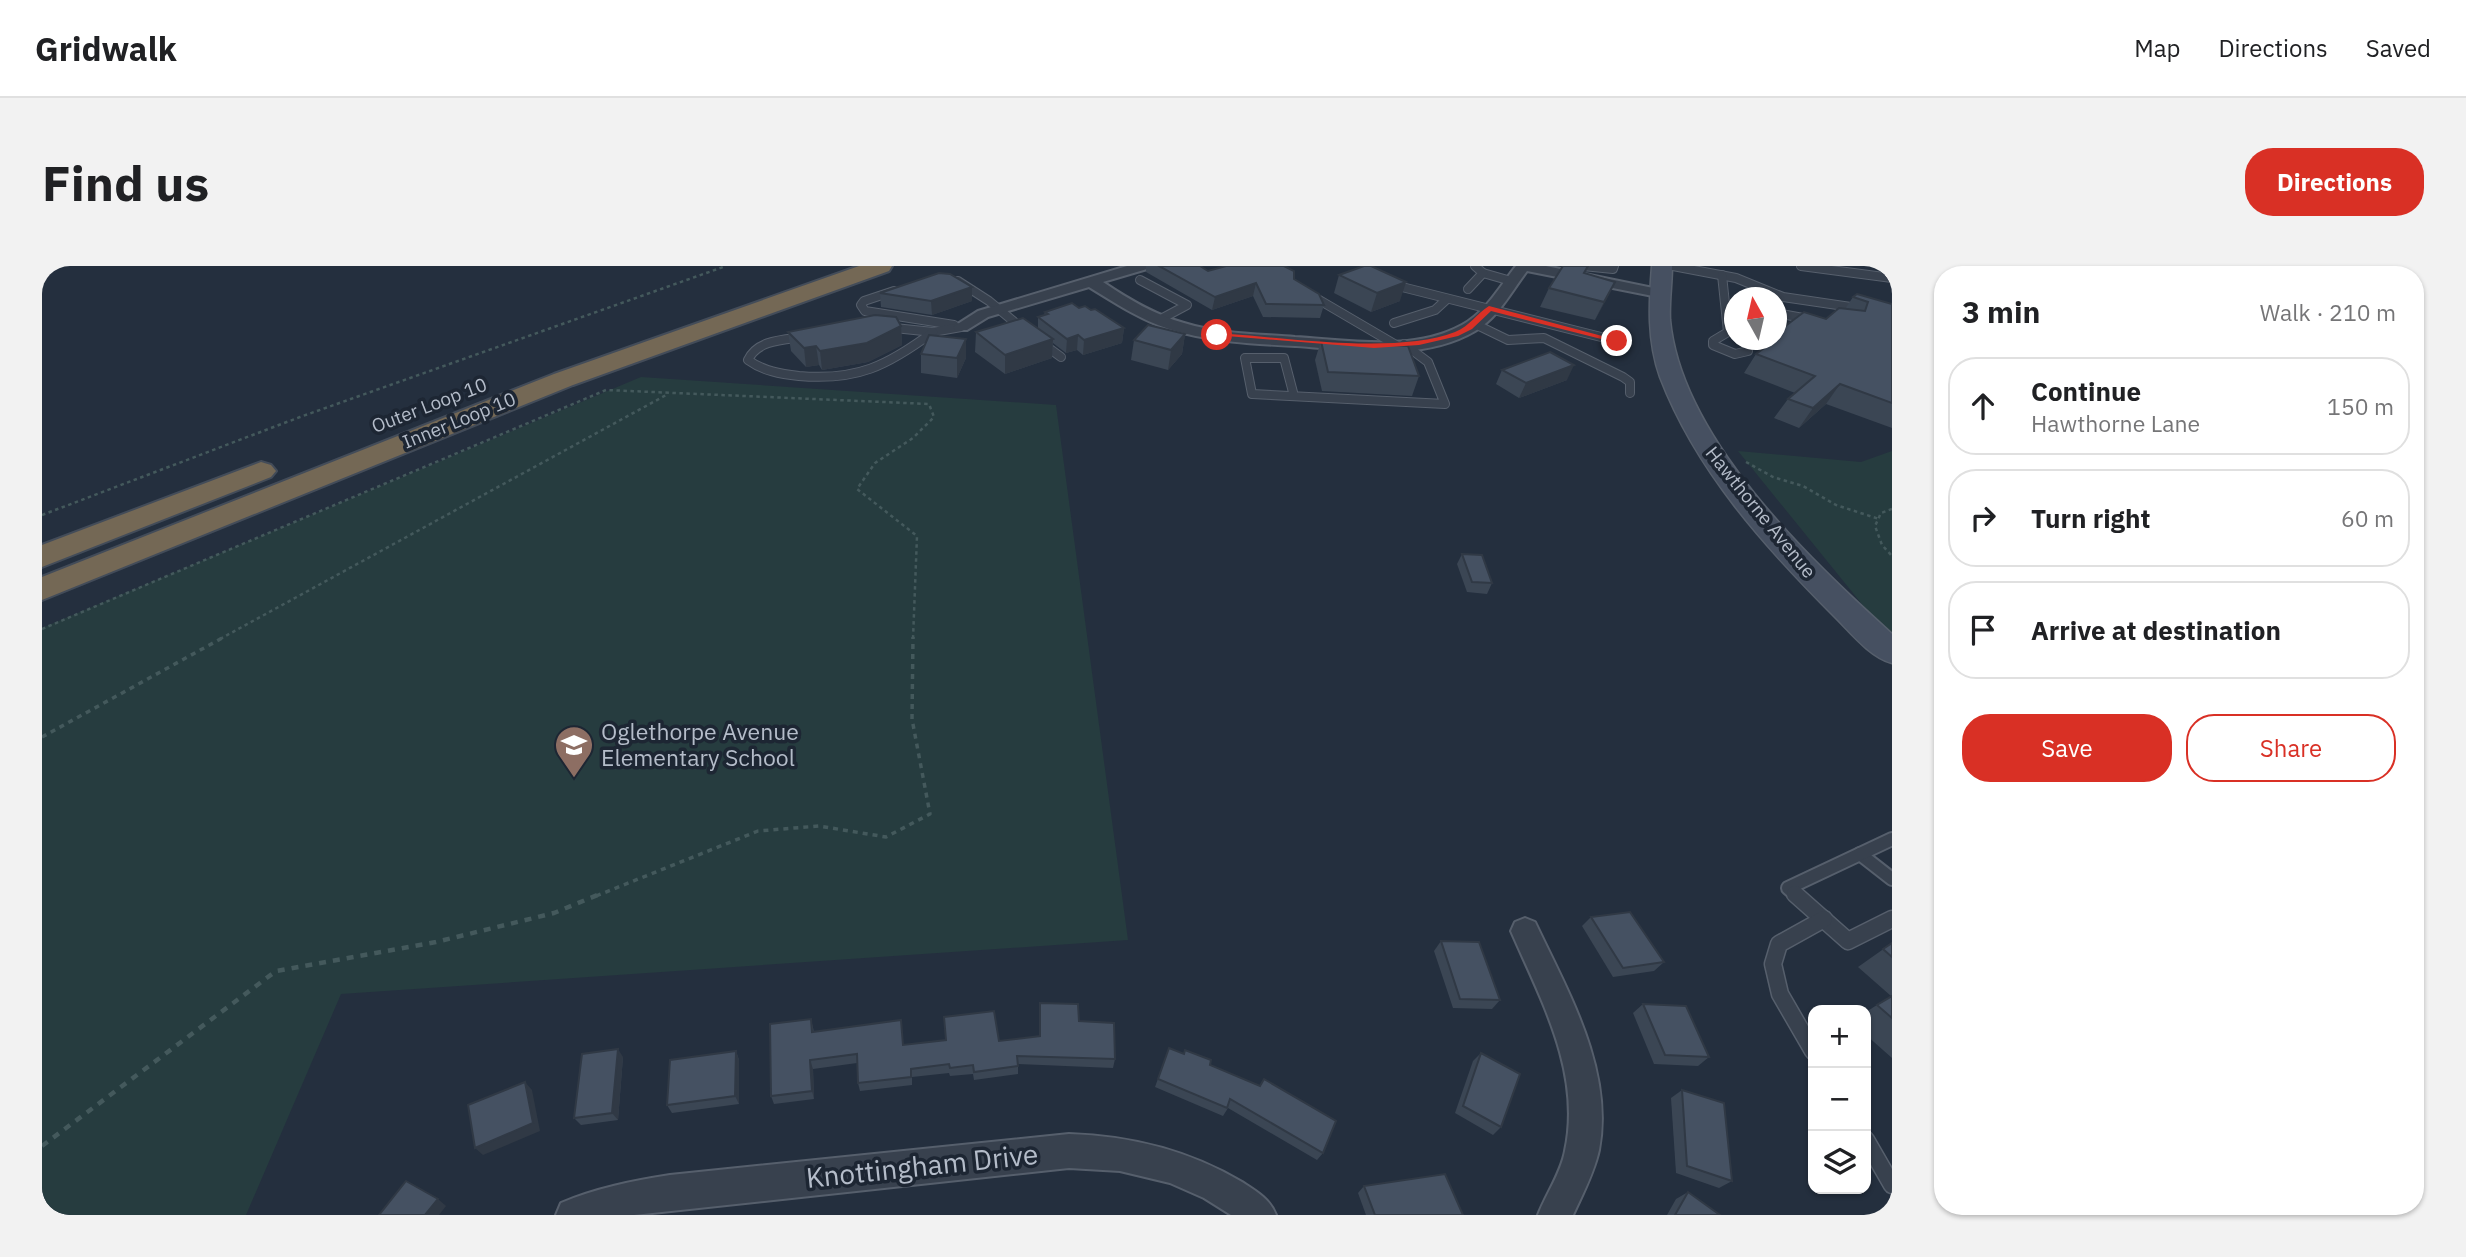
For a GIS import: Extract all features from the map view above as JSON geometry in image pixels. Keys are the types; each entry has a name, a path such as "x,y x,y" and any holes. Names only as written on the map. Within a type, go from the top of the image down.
{"highway":[{"name":"Outer Loop 10","path":"356,434 646,324 821,266"},
{"name":"Inner Loop 10","path":"42,589 585,370 881,266"},
{"path":"42,557 281,463"}],"main road":[{"name":"Hawthorne Avenue","path":"1662,266 1658,293 1659,321 1668,368 1695,427 1726,473 1769,527 1829,595 1892,652"}],"street":[{"path":"1091,281 1126,304 1159,320 1198,332 1246,338 1400,345 1447,337 1475,324 1524,266 1658,293"},
{"path":"961,327 983,314 1091,281 1141,273"},
{"path":"1525,931 1570,1035 1586,1098 1586,1127 1582,1153 1555,1215"},
{"name":"Knottingham Drive","path":"573,1215 621,1200 670,1192 1098,1150 1169,1164 1233,1196 1259,1215"}],"lane":[{"path":"1475,266 1483,273 1511,281"},
{"path":"1583,266 1608,270 1614,266"},
{"path":"1673,266 1722,275 1763,287"},
{"path":"1801,266 1892,278"},
{"path":"1141,273 1187,305 1159,320"},
{"path":"1468,289 1483,273"},
{"path":"1722,275 1728,332 1713,341 1713,345 1735,354 1748,351"},
{"path":"951,277 989,301 997,310 1061,357"},
{"path":"1375,280 1617,341"},
{"path":"903,288 864,301 861,306 865,311 961,327"},
{"path":"1294,396 1284,358 1245,358 1252,394 1445,404 1428,362 1327,306 1324,301 1296,288"},
{"path":"1787,298 1857,312 1892,313"},
{"path":"1394,323 1435,310 1447,299"},
{"path":"1787,315 1826,321"},
{"path":"1475,324 1508,340 1544,338 1623,377 1630,382 1630,393"},
{"path":"876,327 933,332 961,327"},
{"path":"812,336 758,346 749,353 748,360 759,369 820,379 848,378 883,367 933,332"},
{"path":"1892,839 1788,888 1848,941 1892,919"},
{"path":"1860,854 1892,879"},
{"path":"1808,1042 1780,994 1773,964 1779,944 1824,919"},
{"path":"1871,1149 1892,1185"}],"path":[{"path":"42,515 300,418 726,266"},
{"path":"42,629 606,390 929,404 934,417 913,438 874,463 857,489 917,536 913,594 912,719 930,814 886,836 819,826 758,831 554,913 436,942 276,971 42,1146"},
{"path":"42,737 670,393"},
{"path":"1744,461 1773,477 1803,486 1836,505 1879,519"},
{"path":"1892,509 1881,513 1875,526 1882,545 1892,556"}],"green space":[{"name":"Oglethorpe Avenue Elementary School","path":"641,377 1056,405 1128,940 341,994 246,1215 42,1215 42,628"},
{"path":"1738,451 1861,462 1892,451 1892,634 1874,619"}],"building":[{"path":"1159,266 1200,266 1208,271 1226,266 1284,266 1294,271 1294,279 1319,294 1324,305 1266,304 1256,283 1215,297"},
{"path":"1371,266 1406,282 1377,293 1339,275"},
{"path":"1563,266 1588,266 1584,273 1615,282 1604,302 1549,288"},
{"path":"939,273 950,274 972,287 931,301 880,293"},
{"path":"1857,294 1892,304 1892,403 1840,384 1813,408 1788,399 1815,376 1756,354 1761,350 1787,350 1787,325 1804,312 1826,319 1839,308 1865,311 1868,302 1853,297"},
{"path":"1072,303 1079,308 1085,306 1091,310 1095,309 1124,328 1084,340 1078,335 1067,339 1038,317"},
{"path":"875,315 896,317 901,326 867,343 820,351 816,346 804,348 788,332"},
{"path":"1023,318 1053,339 1005,355 976,332"},
{"path":"1148,325 1185,334 1171,350 1134,340"},
{"path":"929,335 966,339 957,358 921,354"},
{"path":"1321,341 1408,346 1419,376 1328,372"},
{"path":"1550,352 1574,365 1526,383 1502,370"},
{"path":"1462,554 1482,555 1492,583 1472,582"},
{"path":"1630,912 1664,962 1623,968 1591,917"},
{"path":"1441,941 1479,942 1500,1000 1460,999"},
{"path":"1892,943 1892,957 1883,949"},
{"path":"1892,996 1892,1018 1877,1005"},
{"path":"1040,1003 1078,1004 1079,1021 1114,1023 1115,1059 1017,1056 1018,1066 974,1072 973,1065 950,1068 949,1064 911,1069 911,1077 858,1083 857,1054 810,1060 812,1091 771,1096 770,1024 811,1019 812,1032 901,1020 903,1045 946,1040 944,1017 994,1011 999,1041 1040,1036"},
{"path":"1643,1004 1686,1006 1709,1057 1665,1055"},
{"path":"1169,1048 1184,1054 1185,1050 1211,1060 1210,1065 1260,1086 1264,1079 1336,1121 1323,1153 1230,1099 1227,1108 1158,1079"},
{"path":"618,1049 612,1113 574,1118 582,1054"},
{"path":"736,1051 735,1096 667,1105 670,1060"},
{"path":"1481,1053 1520,1074 1501,1127 1463,1106"},
{"path":"525,1082 533,1123 475,1148 468,1105"},
{"path":"1682,1090 1724,1103 1732,1181 1687,1166"},
{"path":"1445,1174 1463,1215 1375,1215 1364,1186"},
{"path":"406,1181 438,1199 425,1215 379,1215"},
{"path":"1688,1192 1720,1215 1675,1215"}],"place":[{"name":"Oglethorpe Avenue Elementary School","path":"574,779"}],"route":[{"path":"1217,335 1374,346 1419,343 1455,335 1470,328 1489,308 1617,341"}]}
